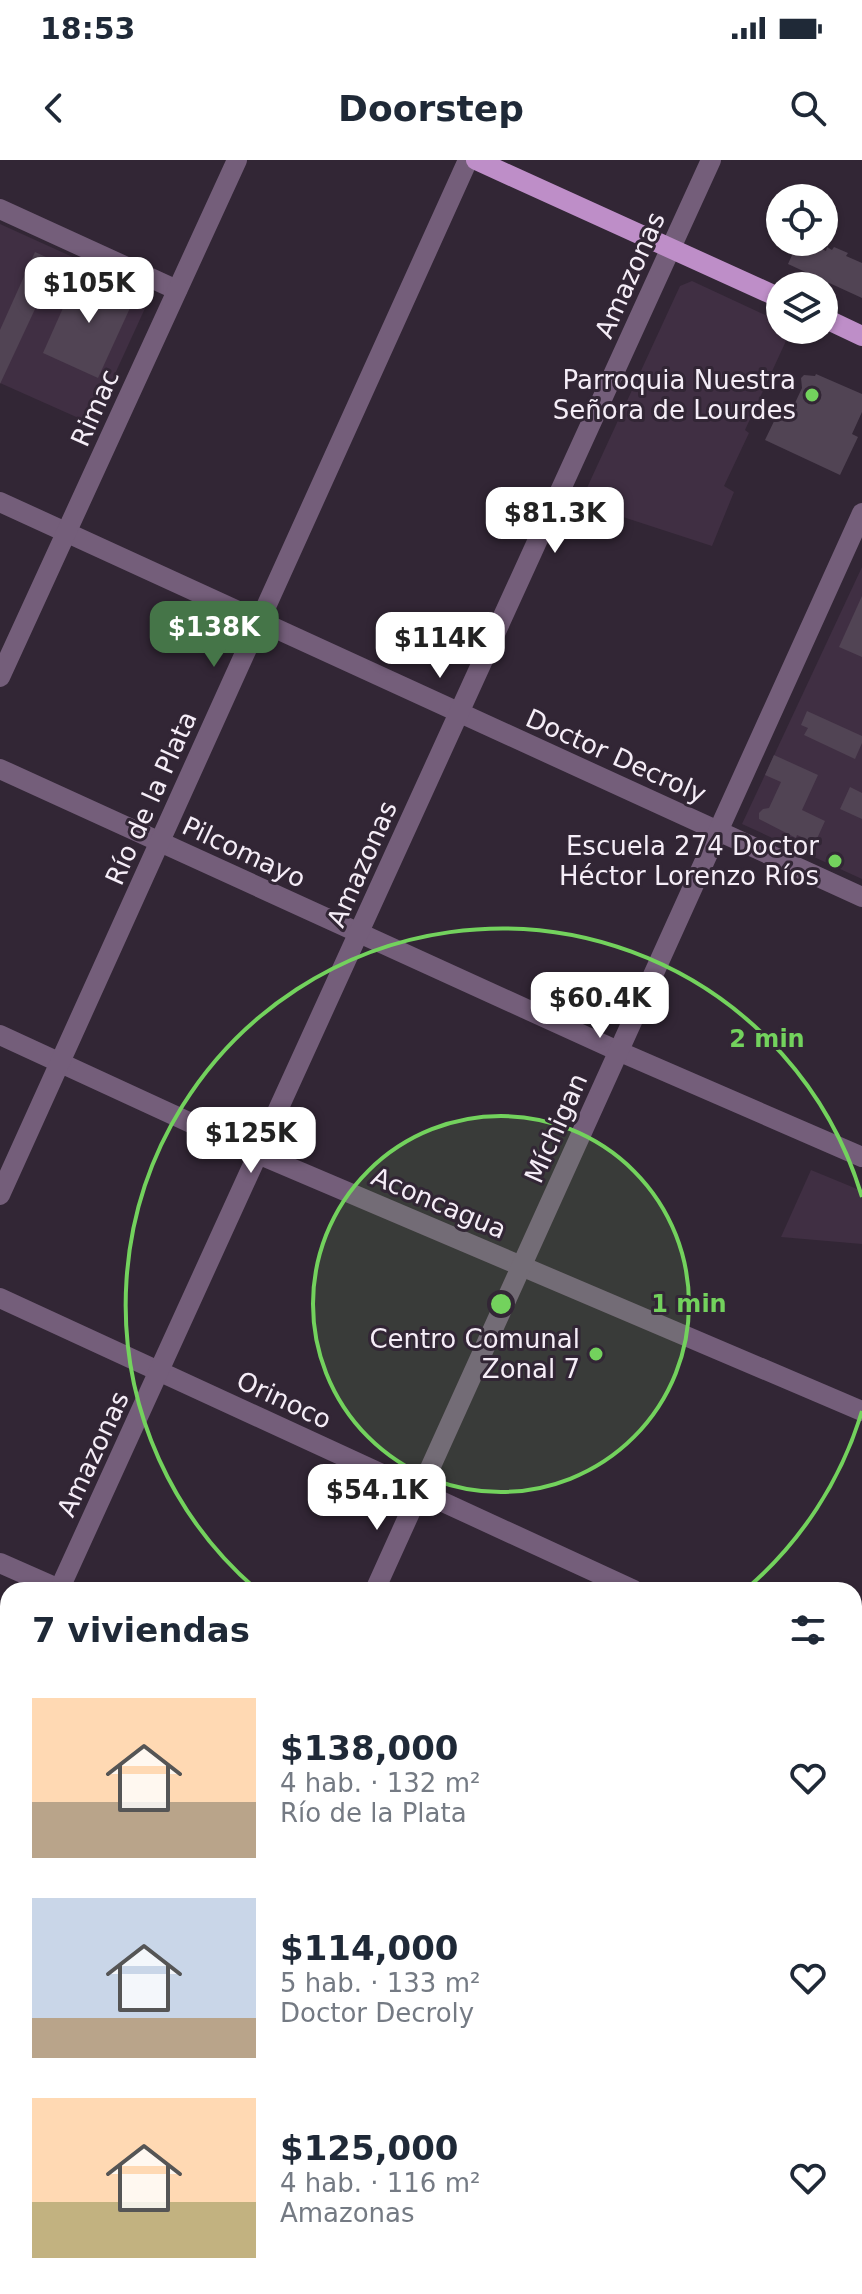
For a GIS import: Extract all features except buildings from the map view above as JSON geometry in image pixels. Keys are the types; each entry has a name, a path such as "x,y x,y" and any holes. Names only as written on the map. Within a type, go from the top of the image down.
{"main road":[{"path":"476,160 766,292"},
{"path":"838,325 862,336"}],"street":[{"name":"Rimac","path":"0,677 237,160"},
{"name":"Río de la Plata","path":"0,1195 468,160"},
{"name":"Amazonas","path":"63,1582 711,160"},
{"path":"0,209 177,290"},
{"name":"Doctor Decroly","path":"0,502 862,897"},
{"name":"Míchigan","path":"379,1582 862,513"},
{"name":"Pilcomayo","path":"0,769 618,1051 862,1157"},
{"name":"Aconcagua","path":"0,1035 258,1154 862,1411"},
{"name":"Orinoco","path":"0,1298 617,1582"},
{"path":"0,1563 42,1582"}],"shaded area":[{"path":"0,224 152,293 92,424 0,383"},
{"path":"692,281 766,315 766,344 785,344 745,430 749,433 724,486 734,492 712,546 580,503 680,286"},
{"path":"862,567 862,879 742,824"},
{"path":"811,1170 862,1191 862,1244 781,1237"}],"place":[{"name":"Parroquia Nuestra Señora de Lourdes","path":"812,395"},
{"name":"Escuela 274 Doctor Héctor Lorenzo Ríos","path":"835,861"},
{"name":"Centro Comunal Zonal 7","path":"596,1354"}]}
